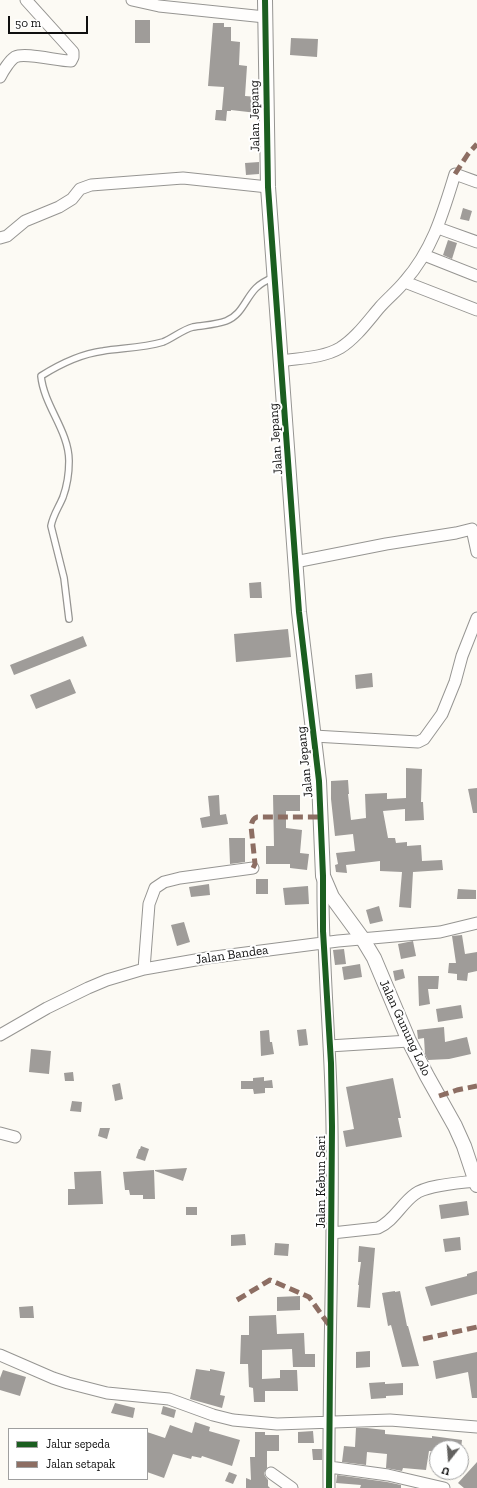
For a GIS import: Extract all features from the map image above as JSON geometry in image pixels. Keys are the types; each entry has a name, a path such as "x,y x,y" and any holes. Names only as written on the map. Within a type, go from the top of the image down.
{"street":[{"path":"0,76 3,70 15,57 27,55 62,61 71,60 73,57 73,52 26,0"},
{"path":"132,0 159,6 265,17"},
{"name":"Jalan Jepang","path":"265,0 268,187 299,612 319,781 323,876"},
{"path":"281,361 329,353 340,348 351,339 367,324 392,294 405,282 424,255 438,228 455,174 477,182"},
{"path":"0,238 8,236 25,221 59,207 72,199 80,189 91,185 183,178 268,187"},
{"path":"438,228 477,242"},
{"path":"424,255 477,276"},
{"path":"405,282 477,310"},
{"path":"296,562 386,544 456,533 475,528 477,552"},
{"path":"314,736 418,742 424,740 442,714 455,682 462,656 477,618"},
{"path":"144,969 149,904 155,888 164,882 180,878 253,868"},
{"name":"Jalan Gunung Lolo","path":"323,876 332,897 340,910 362,938 374,958 409,1041 455,1126 464,1146 476,1183"},
{"name":"Jalan Kebun Sari","path":"323,876 323,943 332,1127 329,1488"},
{"name":"Jalan Bandea","path":"0,1035 47,1008 88,988 107,980 144,969 207,958 362,938 440,932 477,923"},
{"path":"329,1046 409,1041"},
{"path":"0,1133 15,1137"},
{"path":"332,1233 378,1228 385,1225 416,1193 443,1185 476,1183"},
{"path":"0,1355 52,1378 68,1383 107,1393 169,1399 213,1415 234,1420 277,1424 390,1420 477,1427"},
{"path":"329,1467 388,1475 444,1488"},
{"path":"271,1473 292,1488"}],"lane":[{"path":"69,619 64,578 51,526 52,518 63,497 68,475 68,449 42,388 41,376 56,366 80,356 102,351 124,349 163,342 192,328 227,321 242,309 256,288 274,277"}],"building":[{"path":"135,20 150,20 150,43 135,43"},
{"path":"213,23 224,23 224,27 231,27 231,41 240,42 239,65 247,66 245,96 258,97 257,113 231,110 227,111 226,121 215,120 216,110 222,110 224,87 208,86"},
{"path":"291,38 318,39 317,57 290,55"},
{"path":"259,162 259,174 246,175 245,163"},
{"path":"463,208 472,211 469,221 460,219"},
{"path":"448,240 457,243 452,259 443,255"},
{"path":"261,582 262,598 250,598 249,583"},
{"path":"288,629 291,657 236,662 234,634"},
{"path":"83,636 87,646 14,675 10,665"},
{"path":"372,673 373,687 356,689 355,675"},
{"path":"70,679 76,693 36,709 30,695"},
{"path":"406,768 422,769 421,802 423,802 424,820 405,821 405,809 383,811 388,838 395,838 396,843 407,842 407,846 421,845 422,861 442,860 443,870 413,872 411,908 399,907 402,872 380,871 380,861 346,865 347,873 336,872 335,865 338,864 336,853 355,851 353,834 335,836 331,799 331,781 348,780 351,820 366,818 365,794 387,793 387,799 406,798"},
{"path":"477,788 477,813 473,813 468,789"},
{"path":"219,795 220,815 226,814 228,824 202,828 200,818 210,816 208,796"},
{"path":"273,795 300,795 300,811 286,811 286,828 302,830 300,853 309,854 307,870 290,868 290,864 266,864 266,846 274,846"},
{"path":"229,838 245,838 245,862 230,864"},
{"path":"256,879 268,879 268,894 256,894"},
{"path":"209,884 210,895 191,897 189,887"},
{"path":"308,886 309,904 285,905 283,888"},
{"path":"458,889 476,890 476,899 457,899"},
{"path":"379,906 383,921 370,924 366,910"},
{"path":"184,922 190,942 177,946 171,925"},
{"path":"462,935 465,954 477,952 477,971 468,973 467,981 457,980 457,974 448,973 449,963 456,963 452,936"},
{"path":"413,941 416,956 401,959 398,944"},
{"path":"344,949 346,964 335,965 333,950"},
{"path":"360,964 362,977 344,980 342,967"},
{"path":"403,969 405,978 395,981 393,971"},
{"path":"418,976 439,976 438,989 428,989 430,1004 419,1006"},
{"path":"461,1005 463,1018 438,1022 436,1009"},
{"path":"444,1027 445,1042 467,1037 471,1054 449,1059 428,1060 425,1054 424,1038 418,1039 417,1030"},
{"path":"306,1029 308,1045 299,1046 297,1030"},
{"path":"269,1030 270,1042 272,1042 274,1054 261,1056 260,1031"},
{"path":"31,1049 51,1051 49,1074 29,1072"},
{"path":"73,1072 74,1081 65,1081 64,1073"},
{"path":"264,1077 264,1081 272,1080 273,1088 265,1088 265,1093 254,1094 253,1089 241,1089 241,1081 253,1081 253,1078"},
{"path":"393,1078 401,1118 398,1118 402,1137 346,1147 343,1131 354,1129 346,1087"},
{"path":"120,1083 123,1099 115,1101 112,1085"},
{"path":"72,1101 82,1102 81,1112 70,1111"},
{"path":"100,1128 110,1128 107,1139 98,1136"},
{"path":"141,1146 149,1149 145,1161 136,1158"},
{"path":"187,1168 183,1181 155,1171 155,1170"},
{"path":"154,1170 155,1199 143,1199 143,1195 130,1195 129,1190 125,1190 123,1172"},
{"path":"101,1171 103,1204 68,1205 68,1189 75,1189 74,1172"},
{"path":"467,1201 469,1215 441,1219 439,1205"},
{"path":"186,1207 197,1207 197,1215 186,1215"},
{"path":"245,1234 246,1245 231,1246 231,1235"},
{"path":"460,1237 461,1250 445,1252 443,1239"},
{"path":"275,1243 289,1244 288,1256 274,1255"},
{"path":"359,1246 375,1248 370,1308 357,1307 361,1262 358,1262"},
{"path":"477,1271 477,1294 431,1306 425,1287 467,1276 467,1274"},
{"path":"400,1291 407,1326 419,1366 402,1367 391,1325 388,1326 382,1293"},
{"path":"300,1296 300,1310 277,1311 277,1297"},
{"path":"33,1306 34,1318 20,1318 19,1307"},
{"path":"276,1315 277,1334 304,1333 305,1354 315,1354 315,1367 293,1367 292,1349 262,1350 262,1379 280,1378 280,1370 297,1370 298,1391 265,1391 265,1402 254,1402 253,1388 249,1387 248,1364 240,1364 241,1335 249,1335 249,1316"},
{"path":"370,1351 370,1367 356,1368 356,1352"},
{"path":"477,1352 477,1398 472,1398 468,1372 436,1379 433,1361"},
{"path":"196,1369 210,1371 210,1369 225,1372 220,1395 225,1396 222,1408 190,1399"},
{"path":"3,1370 26,1377 20,1396 0,1390 0,1378"},
{"path":"385,1382 385,1384 403,1383 403,1395 371,1399 369,1383"},
{"path":"115,1403 135,1408 133,1418 111,1413"},
{"path":"163,1406 176,1410 174,1418 161,1414"},
{"path":"195,1422 210,1427 209,1431 240,1440 232,1466 202,1456 201,1458 192,1456 191,1459 173,1454 164,1478 148,1472 148,1432 165,1438 170,1425 192,1433"},
{"path":"356,1428 385,1430 385,1434 432,1438 432,1436 462,1440 429,1440 426,1470 403,1468 402,1471 386,1468 387,1454 367,1452 366,1465 342,1462 344,1446 355,1447"},
{"path":"313,1431 314,1443 298,1443 298,1432"},
{"path":"255,1432 265,1432 265,1435 279,1435 279,1451 267,1451 267,1468 264,1473 270,1488 246,1488 246,1478 251,1480 250,1457 255,1457"},
{"path":"312,1449 322,1449 322,1460 313,1460"},
{"path":"477,1462 477,1488 464,1488 458,1483 461,1480 469,1480 469,1471"},
{"path":"229,1472 237,1475 233,1484 225,1481"},
{"path":"337,1475 387,1482 401,1485 401,1488 360,1488 361,1485 336,1483"}],"marked path":[{"path":"455,174 468,154 477,144"},
{"path":"253,868 255,864 251,826 254,819 257,817 320,817"},
{"path":"439,1096 457,1090 477,1086"},
{"path":"237,1300 270,1280 309,1297 329,1325"},
{"path":"423,1339 477,1327"}],"cycle path":[{"path":"265,0 268,187 299,612 319,781 323,876 323,931 331,1063 332,1127 329,1488"}]}
